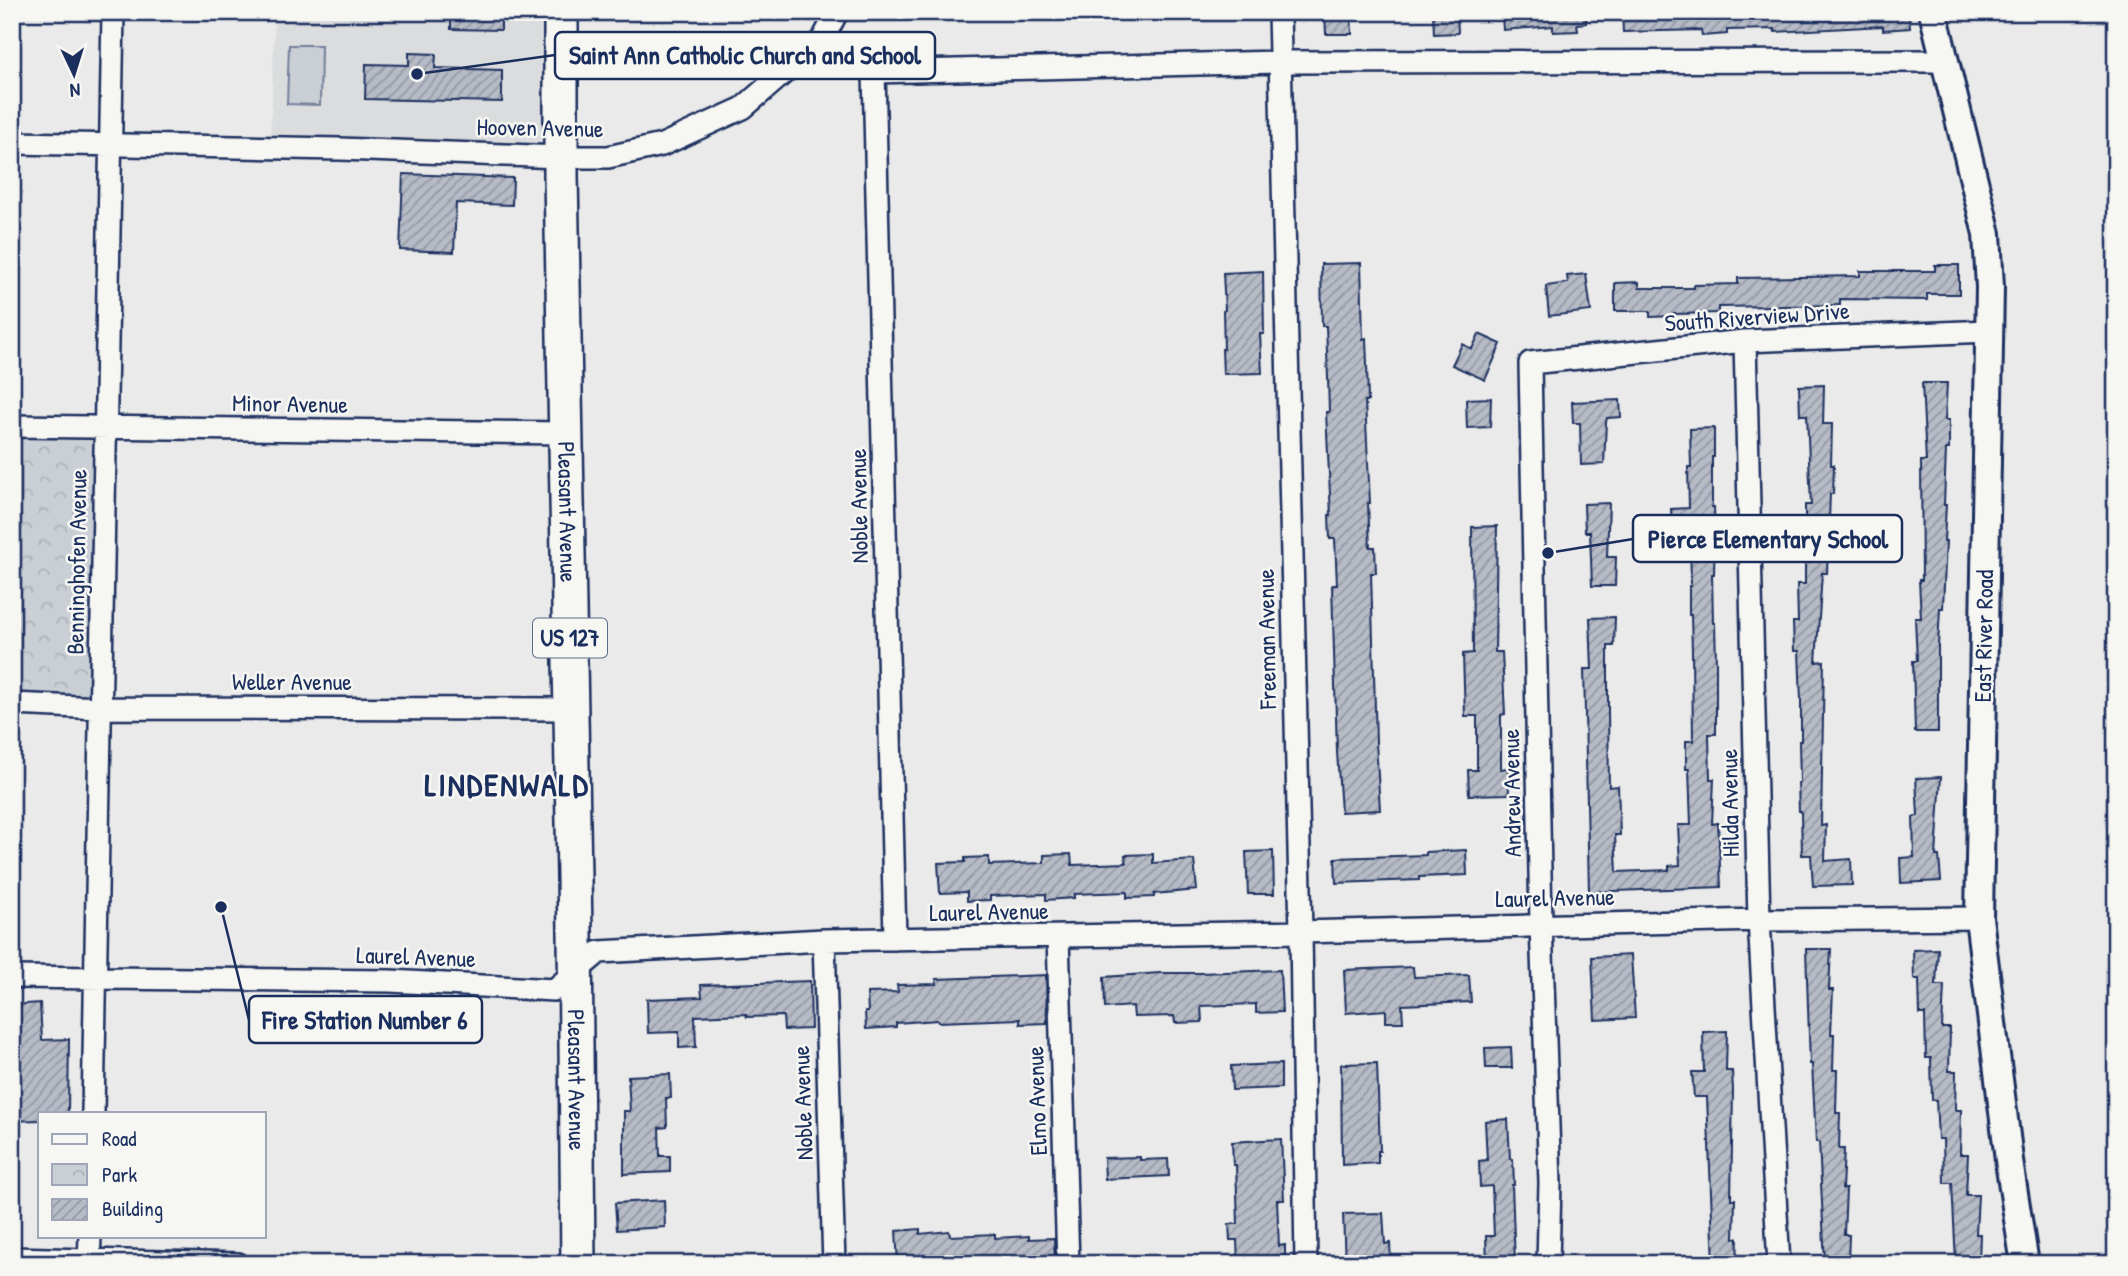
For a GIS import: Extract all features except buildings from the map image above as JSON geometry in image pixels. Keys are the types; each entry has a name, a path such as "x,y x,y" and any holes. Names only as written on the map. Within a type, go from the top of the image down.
{"main road":[{"name":"Pleasant Avenue","path":"561,12 578,1264"}],"street":[{"name":"Benninghofen Avenue","path":"93,1112 113,12"},
{"path":"837,12 823,38 842,59 874,72 1279,62 1945,61"},
{"name":"Freeman Avenue","path":"1279,12 1306,1264"},
{"name":"East River Road","path":"1933,12 1987,234 1990,287 1979,918 2010,1168 2025,1264"},
{"name":"Hooven Avenue","path":"12,143 340,149 561,158 608,157 662,145 743,108 823,38"},
{"name":"Noble Avenue","path":"874,72 895,939"},
{"name":"South Riverview Drive","path":"1530,363 1745,341 1989,331"},
{"name":"Hilda Avenue","path":"1745,341 1759,920 1779,1264"},
{"name":"Andrew Avenue","path":"1530,363 1541,924 1550,1183 1548,1264"},
{"name":"Minor Avenue","path":"12,426 567,433"},
{"name":"Weller Avenue","path":"12,704 100,708 571,709"},
{"name":"Laurel Avenue","path":"12,977 390,981 554,990 599,952 824,940 1300,932 1541,924 1979,918"},
{"name":"Elmo Avenue","path":"1058,937 1068,1264"},
{"name":"Noble Avenue","path":"824,940 834,1264"},
{"path":"89,1262 90,1238"},
{"path":"12,1258 238,1264"}],"shaded area":[{"path":"275,12 561,12 561,157 270,149"}],"green space":[{"path":"289,45 321,45 320,105 287,104"},
{"path":"12,426 106,428 101,708 12,704"}],"place":[{"name":"Saint Ann Catholic Church and School","path":"417,74"},
{"name":"Pierce Elementary School","path":"1548,553"},
{"name":"Fire Station Number 6","path":"221,907"}],"district":[{"name":"LINDENWALD","path":"507,785"}]}
